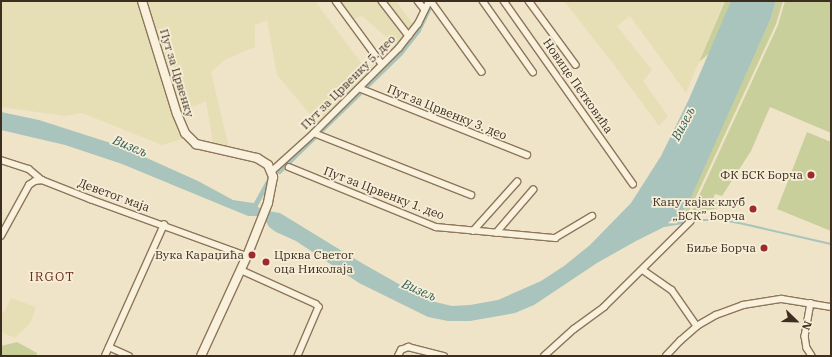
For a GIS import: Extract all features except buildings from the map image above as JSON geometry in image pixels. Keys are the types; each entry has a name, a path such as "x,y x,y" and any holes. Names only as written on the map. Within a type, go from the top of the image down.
{"street":[{"name":"Пут за Црвенку","path":"142,1 177,114 185,133 196,144 257,158 268,165 272,171"},
{"path":"336,1 382,64"},
{"path":"382,1 409,36"},
{"path":"418,1 425,10"},
{"name":"Пут за Црвенку 5. део","path":"272,171 316,134 362,90 382,64 409,36 418,24 430,1"},
{"path":"430,1 482,72"},
{"path":"483,1 533,72"},
{"name":"Новице Петковића","path":"504,1 633,184"},
{"path":"529,1 576,65"},
{"name":"Пут за Црвенку 3. део","path":"362,90 527,155"},
{"path":"316,134 471,195"},
{"name":"Деветог маја","path":"1,160 29,169 42,180 90,199 247,256"},
{"name":"Пут за Црвенку 1. део","path":"289,167 436,227 555,238 592,216"},
{"path":"201,356 241,270 265,210 273,184 272,171"},
{"path":"1,236 29,185 35,181 42,180"},
{"path":"473,231 518,182"},
{"path":"496,233 533,190"},
{"path":"544,356 574,329 604,307 690,222"},
{"path":"105,356 164,225"},
{"path":"241,270 316,304 319,307 319,311 298,356"},
{"path":"643,270 672,290 697,326"},
{"path":"666,356 697,326 729,310 758,301 782,299 831,307"},
{"path":"811,303 805,336 812,356"},
{"path":"109,347 129,356"},
{"path":"399,354 404,348 408,347 444,356"}],"shaded area":[{"path":"1,1 315,1 371,76 320,126 277,75 267,20 255,25 255,47 226,59 211,72 230,152 214,148 206,101 177,114 188,137 162,145 82,113 66,116 1,107"},
{"path":"336,1 396,1 416,28 399,48 362,16 349,20"},
{"path":"564,1 724,1 686,93 630,16 617,26 652,70 643,81 668,116 659,126 615,66"},
{"path":"11,298 36,307 30,323 15,338 1,332 1,311 4,313"}],"green space":[{"path":"725,1 734,1 712,51 699,62"},
{"path":"776,1 783,1 776,24 687,216 682,215 771,18"},
{"path":"785,1 831,1 831,133 770,107 751,151 722,196 715,194 713,199 724,203 719,208 691,213 778,25"},
{"name":"ФК БСК Борча","path":"807,132 831,142 831,231 777,209"},
{"path":"17,342 37,353 36,356 1,356 1,346"}],"water":[{"name":"Визељ","path":"731,1 776,1 771,18 688,204 683,211 683,224 664,227 636,241 597,263 534,305 515,313 470,321 448,321 428,317 359,283 296,241 276,232 269,227 264,218 258,216 248,216 122,164 65,145 1,130 1,112 39,120 120,146 198,181 233,200 253,203 262,210 280,213 360,262 427,300 452,306 470,305 498,300 541,281 564,266 590,245 631,203 661,156 689,99"}],"waterway":[{"path":"279,171 400,53 418,30 432,1"},
{"path":"252,210 268,181"},
{"path":"702,220 723,220 831,244"}],"place":[{"name":"ФК БСК Борча","path":"811,175"},
{"name":"Кану кајак клуб „БСК” Борча","path":"753,209"},
{"name":"Биље Борча","path":"764,248"},
{"name":"Вука Караџића","path":"252,255"},
{"name":"Црква Светог оца Николаја","path":"266,262"}],"district":[{"name":"IRGOT","path":"52,277"}]}
